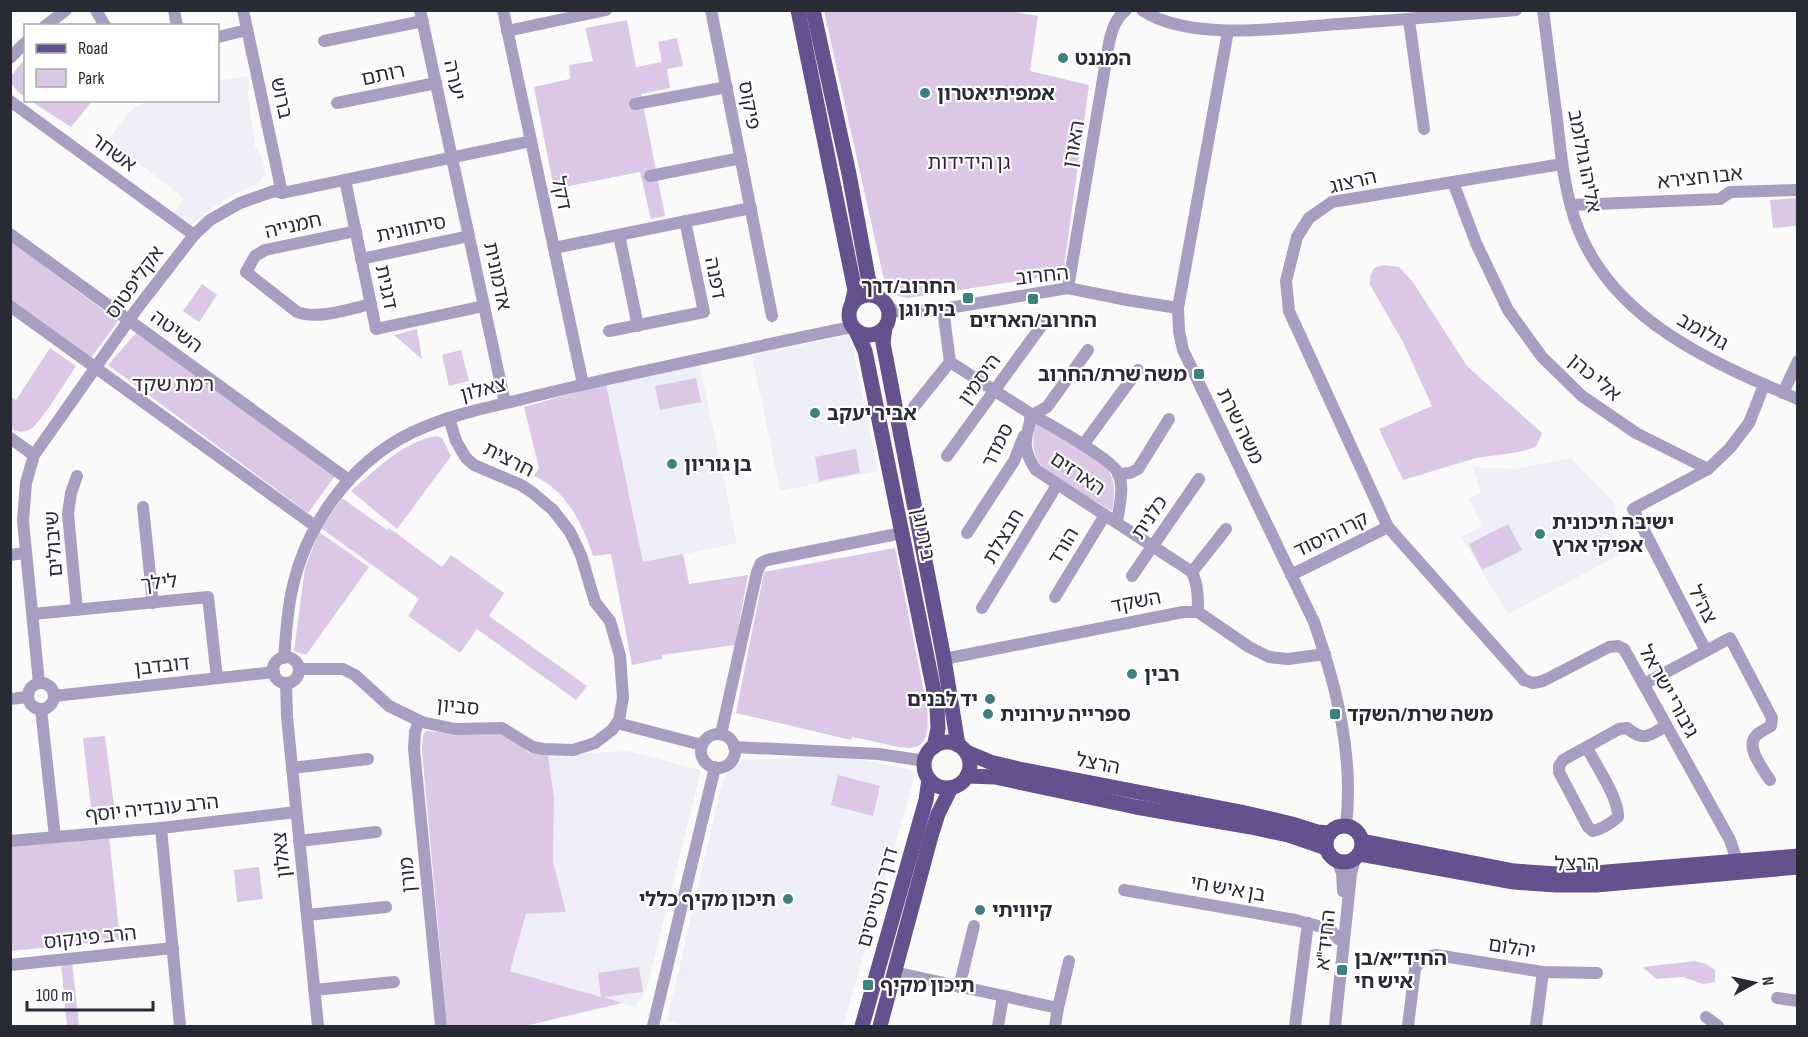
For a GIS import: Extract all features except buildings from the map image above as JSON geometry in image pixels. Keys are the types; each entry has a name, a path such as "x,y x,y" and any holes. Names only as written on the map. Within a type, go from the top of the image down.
{"main road":[{"name":"בית וגן","path":"798,10 855,290 852,320 865,351 937,706 938,729 934,747"},
{"path":"813,10 849,174 868,278 871,286 882,302 889,316 886,326 878,333 862,334 852,320 863,296 872,295 882,302"},
{"name":"בית וגן","path":"886,326 883,343 962,749"},
{"path":"944,743 962,749 970,762 967,776 960,784 951,788 937,785 929,778 925,761 927,754 934,747 944,743"},
{"name":"הרצל","path":"962,749 990,762 1019,769 1241,812 1317,832 1328,840"},
{"name":"הרצל","path":"967,776 995,777 1136,807 1288,835 1328,840"},
{"name":"דרך הטייסים","path":"862,1026 926,800 929,778"},
{"path":"880,1026 931,836 938,814 951,788"},
{"path":"1346,826 1356,831 1359,851 1349,862 1336,861 1328,853 1328,840 1334,829 1346,826"},
{"name":"הרצל","path":"1359,851 1514,882 1556,885 1596,885 1797,856"},
{"name":"הרצל","path":"1738,866 1797,867"}],"street":[{"path":"48,24 66,10"},
{"path":"96,10 104,24"},
{"name":"ברוש","path":"243,10 282,193"},
{"name":"דקל","path":"503,10 583,384"},
{"path":"507,31 606,10"},
{"name":"פיקוס","path":"711,10 772,316"},
{"name":"האורן","path":"1068,288 1109,43 1113,27 1119,16 1126,10"},
{"path":"1142,10 1171,25 1228,31 1409,20 1515,10"},
{"name":"אליהו גולומב","path":"1543,10 1562,164 1571,205 1589,253 1606,279 1628,303"},
{"path":"324,41 422,16"},
{"name":"יערה","path":"422,16 452,158"},
{"path":"1409,20 1424,129"},
{"path":"219,37 247,30"},
{"name":"משה שרת","path":"1228,31 1178,308 1179,331 1183,350 1314,622 1325,654 1339,708 1346,751 1348,805 1346,826"},
{"path":"10,58 24,44"},
{"name":"רותם","path":"337,103 436,83"},
{"path":"635,104 726,87"},
{"name":"אשחר","path":"10,101 194,235"},
{"name":"אקליפטוס","path":"39,683 25,553 23,508 26,483 34,455 129,320 194,235 219,213 274,191 282,193 531,141"},
{"name":"אדמונית","path":"452,158 505,403"},
{"path":"650,176 741,158"},
{"name":"הרצוג","path":"1388,527 1289,311 1286,281 1297,237 1309,218 1332,202 1562,164"},
{"name":"דגנית","path":"345,180 376,329 484,306"},
{"name":"אלי כהן","path":"1453,182 1476,243 1508,310 1542,357 1582,396 1636,433 1708,469"},
{"name":"אבו חצירא","path":"1571,205 1720,199 1730,192 1797,189"},
{"path":"554,248 751,208"},
{"name":"דפנה","path":"609,331 704,312 685,221"},
{"name":"חמנייה","path":"356,231 265,250 255,256 246,272 297,312 303,314 317,315 371,304"},
{"name":"השיטה","path":"10,234 349,480"},
{"path":"620,235 638,326"},
{"name":"סיתוונית","path":"362,259 469,236"},
{"name":"החרוב","path":"882,302 896,311 910,312 943,309 1068,288 1178,308"},
{"name":"גולומב","path":"1628,303 1656,326 1711,360 1764,385"},
{"path":"10,306 315,526"},
{"path":"913,408 950,362 943,309"},
{"name":"החרוב","path":"886,326 899,316 910,312"},
{"name":"צאלון","path":"284,658 291,591 303,553 315,526 349,480 395,443 423,428 449,418 583,384 833,331 852,320"},
{"name":"היסמין","path":"947,456 1042,325"},
{"name":"סמדר","path":"967,533 1014,461 1032,415 1047,407 1088,350"},
{"path":"1783,393 1797,361"},
{"name":"הארזים","path":"950,362 1083,445 1114,467 1121,486 1117,522"},
{"path":"1083,445 1138,370"},
{"path":"1708,469 1730,448 1749,423 1764,385 1797,399"},
{"name":"הארזים","path":"1032,415 1025,439 1028,458 1036,470 1192,572"},
{"name":"חרצית","path":"449,418 456,441 466,458 474,465 521,485 543,501 570,532 581,555 595,602 610,621 620,657 622,707 617,723"},
{"path":"1118,474 1130,473 1138,469 1169,419"},
{"path":"10,438 34,455"},
{"name":"צה\"ל","path":"1708,469 1633,509 1706,651 1730,638 1772,718 1771,726 1755,736 1752,745 1755,756 1770,780"},
{"name":"שיבולים","path":"77,476 68,504 77,610"},
{"name":"כלנית","path":"1132,576 1199,479"},
{"name":"חבצלת","path":"982,608 1057,484"},
{"path":"142,507 153,603"},
{"name":"הורד","path":"1055,597 1105,515"},
{"name":"קרו היסוד","path":"1291,575 1388,527"},
{"name":"גיבורי ישראל","path":"1388,527 1524,680 1533,683 1543,681 1609,647 1618,646 1624,649 1730,840 1738,866"},
{"path":"1226,529 1192,572 1198,590 1198,612 1249,647 1269,657 1288,659 1325,654"},
{"path":"721,734 760,563 902,533"},
{"path":"10,555 25,553"},
{"name":"לילך","path":"33,614 208,597 217,678"},
{"name":"השקד","path":"944,659 1172,614 1198,612"},
{"path":"1644,684 1706,651"},
{"path":"284,658 294,660 299,669 295,680 286,683 277,679 274,672 276,663 284,658"},
{"name":"סביון","path":"299,669 337,668 351,672 389,706 419,721 455,729 502,728 532,747 573,750 595,743 606,736 617,723"},
{"name":"דובדבן","path":"54,696 274,672"},
{"path":"39,683 49,685 54,696 50,705 41,709 32,705 28,697 31,688 39,683"},
{"name":"צאלון","path":"286,683 287,717 318,1026"},
{"path":"10,699 28,697"},
{"path":"41,709 55,837"},
{"name":"מורן","path":"419,721 415,732 414,749 441,1026"},
{"path":"617,723 702,746"},
{"path":"1587,748 1619,810 1618,817 1593,831 1588,827 1559,772 1559,766 1563,760 1619,729 1627,728 1642,737 1666,726"},
{"path":"721,734 728,738 735,752 726,766 715,767 709,765 702,757 702,746 708,737 721,734"},
{"path":"734,747 879,754 925,761"},
{"path":"292,768 368,759"},
{"path":"653,1026 715,767"},
{"name":"הרב עובדיה יוסף","path":"10,841 161,828 296,812"},
{"path":"161,828 180,1026"},
{"path":"299,841 376,832"},
{"name":"החיד\"א","path":"1335,1024 1351,874 1359,851"},
{"name":"החיד\"א","path":"1335,1024 1343,881 1336,861"},
{"name":"בן איש חי","path":"1124,890 1308,923 1325,927 1334,932 1338,939"},
{"path":"307,915 386,907"},
{"path":"1325,927 1337,920 1340,915"},
{"path":"1295,1026 1308,923"},
{"path":"959,987 975,926"},
{"name":"הרב פינקוס","path":"10,965 173,948"},
{"name":"יהלום","path":"1408,1026 1415,969 1422,958 1436,955 1543,972 1597,973"},
{"path":"1055,1026 1069,961"},
{"path":"894,972 1058,1008"},
{"path":"1536,1026 1543,972"},
{"path":"314,990 394,982"},
{"path":"998,1026 1003,996"},
{"path":"1777,998 1797,1001"},
{"path":"1706,1017 1718,1026"}],"shaded area":[{"path":"248,76 248,96 255,146 263,160 265,174 260,182 224,200 191,225 174,213 184,198 108,140 130,111 148,102 219,102 219,81"},
{"name":"אביר יעקב","path":"850,335 878,471 780,491 752,355"},
{"name":"בן גוריון","path":"700,365 737,543 643,563 606,384"},
{"name":"ישיבה תיכונית אפיקי ארץ","path":"1571,458 1616,505 1612,531 1623,553 1508,614 1461,537 1482,526 1469,499 1481,493 1473,467 1516,469"},
{"path":"629,751 700,770 646,990 635,1007 510,971 526,914 566,911 553,862 554,798 548,755"},
{"name":"תיכון מקיף כללי","path":"845,756 910,770 914,773 914,778 843,1026 686,1026 667,1021 721,787 728,771 741,760"}],"green space":[{"name":"גן הידידות","path":"1002,10 1038,16 1030,71 1089,85 1064,267 1057,275 907,298 895,295 885,284 824,11"},
{"path":"627,20 636,67 662,62 658,42 677,38 683,66 667,69 670,88 641,94 665,216 651,219 640,172 554,189 534,87 570,79 569,65 593,61 585,28"},
{"path":"24,60 24,96 10,82 11,76"},
{"path":"33,102 91,102 71,127"},
{"path":"1797,198 1797,226 1773,228 1770,200"},
{"path":"10,241 118,321 90,359 11,300"},
{"path":"1384,265 1399,267 1412,281 1467,366 1542,433 1536,447 1519,452 1476,458 1403,480 1379,429 1432,406 1403,342 1370,285 1370,277 1374,268"},
{"path":"202,284 217,295 199,322 183,311"},
{"path":"417,329 422,359 394,335"},
{"path":"137,332 335,476 308,513 108,365"},
{"path":"50,348 76,366 36,424 26,431 16,431 11,428 11,397 16,400"},
{"path":"461,350 469,381 449,386 442,355"},
{"path":"696,378 701,402 660,410 655,386"},
{"path":"606,384 643,562 683,554 689,584 748,575 735,645 662,655 662,659 632,665 611,554 593,556 572,509 555,490 534,476 539,468 524,407"},
{"path":"1035,422 1087,453 1105,467 1113,482 1112,511 1064,483 1040,464 1034,449"},
{"path":"437,436 442,438 451,456 397,529 351,491 401,450"},
{"path":"856,449 860,473 819,481 815,457"},
{"path":"342,498 387,530 389,528 442,567 451,555 504,593 489,616 587,686 576,700 477,629 460,653 408,616 419,599 321,528"},
{"path":"1508,524 1522,550 1482,570 1469,544"},
{"path":"319,532 369,567 306,655 294,651 305,568"},
{"path":"895,548 927,707 927,729 923,742 911,748 852,737 851,740 736,713 764,572"},
{"path":"426,731 508,733 529,753 548,755 554,798 553,862 566,912 526,914 510,971 601,997 598,973 639,967 643,992 604,997 622,1003 525,1026 447,1026 422,751 423,735"},
{"path":"105,736 114,805 91,808 83,738"},
{"path":"838,775 880,786 873,816 831,805"},
{"path":"109,836 120,940 11,951 10,846"},
{"path":"259,867 263,899 237,902 234,870"},
{"path":"1695,961 1715,970 1715,982 1703,984 1683,977 1656,979 1643,967"},
{"path":"72,962 79,1025 67,1026 61,963"}],"place":[{"name":"המגנט","path":"1063,58"},
{"name":"אמפיתיאטרון","path":"925,93"},
{"name":"החרוב/דרך בית וגן","path":"968,298"},
{"name":"החרוב/הארזים","path":"1033,299"},
{"name":"משה שרת/החרוב","path":"1199,374"},
{"name":"אביר יעקב","path":"815,413"},
{"name":"בן גוריון","path":"672,464"},
{"name":"ישיבה תיכונית אפיקי ארץ","path":"1540,534"},
{"name":"רבין","path":"1132,674"},
{"name":"יד לבנים","path":"990,699"},
{"name":"ספרייה עירונית","path":"988,714"},
{"name":"משה שרת/השקד","path":"1335,714"},
{"name":"תיכון מקיף כללי","path":"788,899"},
{"name":"קיוויתי","path":"980,910"},
{"name":"החיד״א/בן איש חי","path":"1342,970"},
{"name":"תיכון מקיף","path":"868,985"}],"district":[{"name":"רמת שקד","path":"173,384"}]}
